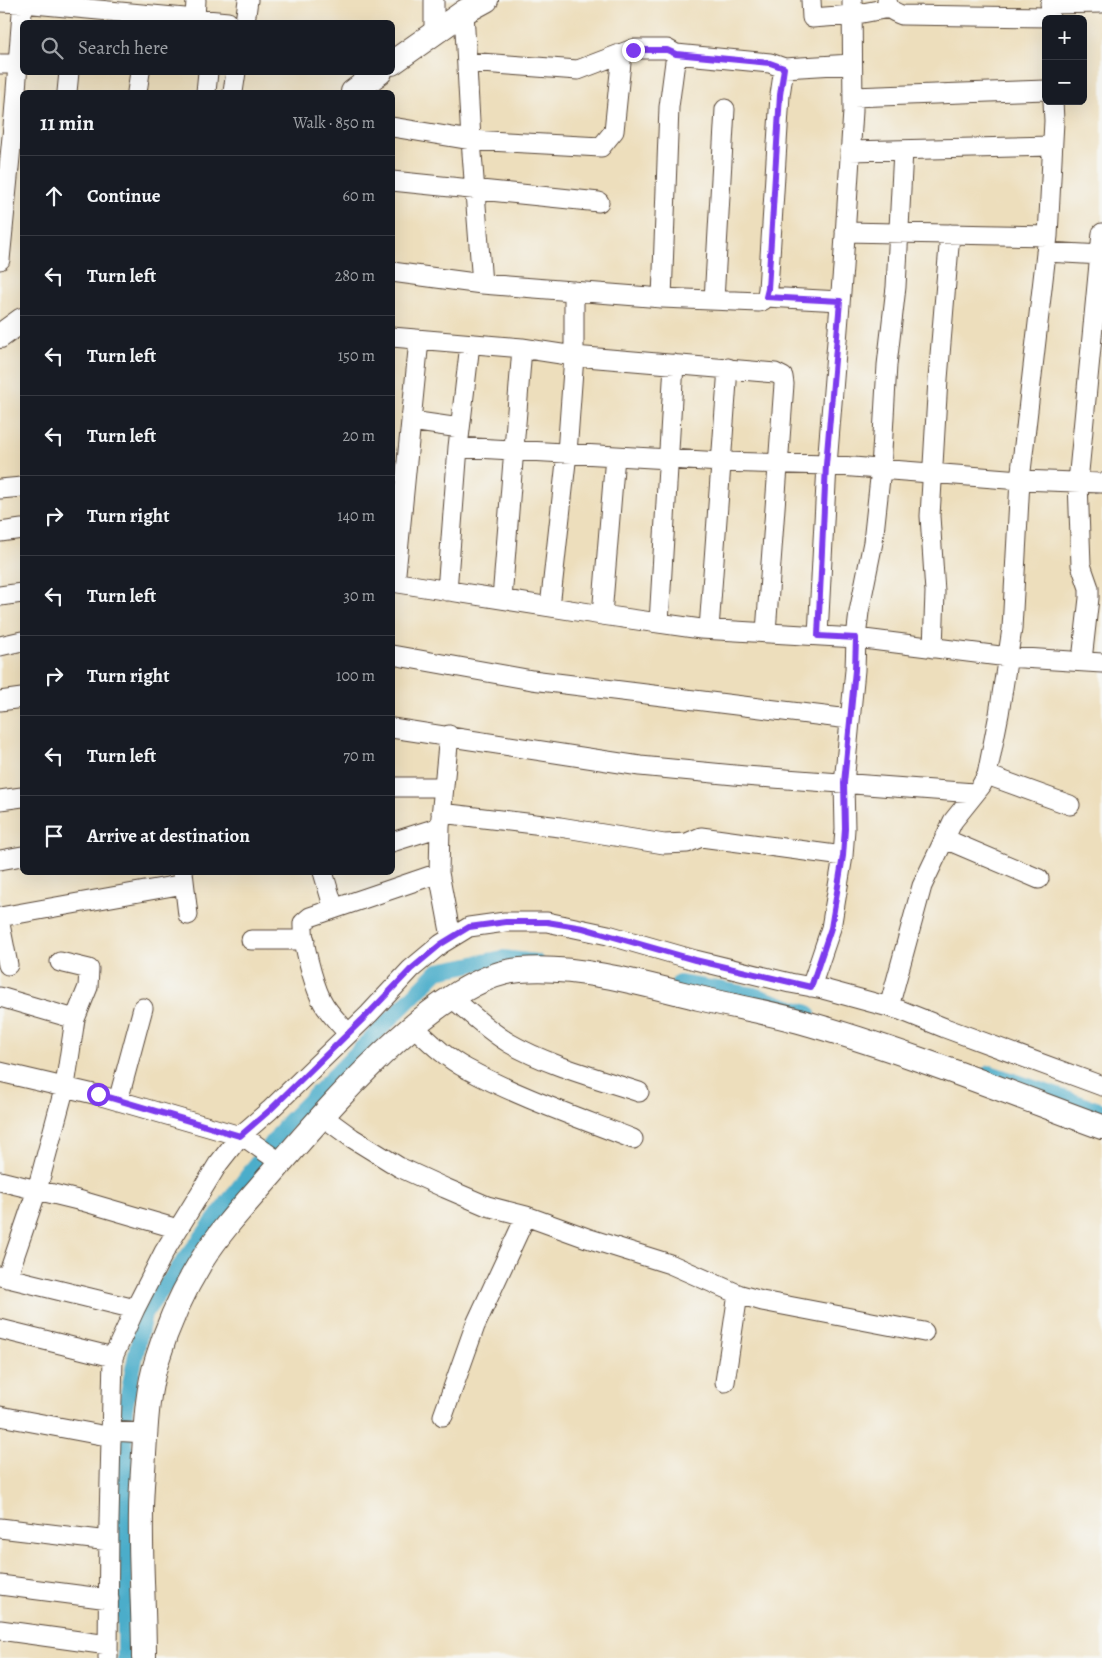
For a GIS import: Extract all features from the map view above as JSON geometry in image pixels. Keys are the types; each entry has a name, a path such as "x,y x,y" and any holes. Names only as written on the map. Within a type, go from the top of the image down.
{"street":[{"path":"195,19 196,0"},
{"path":"245,20 248,0"},
{"path":"434,0 434,32"},
{"path":"395,62 434,32 486,0"},
{"path":"811,0 812,18 852,8 888,4 894,13 902,15 975,8 1050,10 1102,3"},
{"path":"0,2 23,1 73,10 138,13 203,20"},
{"path":"0,260 9,64 23,1"},
{"path":"818,636 826,465 840,301 853,97 852,8"},
{"path":"464,12 482,284"},
{"path":"467,62 578,70 633,50 667,50 676,54 770,63 784,68 852,64"},
{"path":"395,127 471,140 601,147 614,131 622,53"},
{"path":"662,298 669,107 676,54"},
{"path":"395,272 482,284 662,298 759,302 764,300 768,289 780,95 784,68"},
{"path":"67,90 69,75"},
{"path":"137,90 140,75"},
{"path":"206,90 208,75"},
{"path":"233,90 236,75"},
{"path":"356,90 376,75"},
{"path":"853,97 1042,90"},
{"path":"889,1007 922,886 953,821 981,786 987,775 1012,629 1020,480 1047,244 1053,105"},
{"path":"714,300 725,109"},
{"path":"850,152 1052,146"},
{"path":"811,987 831,928 843,856 845,829 844,783 849,719 859,612 873,542 880,469 899,233 903,150"},
{"path":"395,181 599,202"},
{"path":"845,232 950,234 1047,244 1101,255"},
{"path":"1082,660 1089,598 1095,589 1082,565 1078,482 1102,233"},
{"path":"933,648 935,592 930,516 938,379 950,234"},
{"path":"550,607 567,453 574,356 574,291"},
{"path":"766,297 840,301"},
{"path":"0,336 20,321"},
{"path":"395,337 522,348 574,356 728,368 775,373 783,377 779,465 766,632"},
{"path":"395,576 419,340"},
{"path":"447,591 458,447 470,344"},
{"path":"502,599 522,348"},
{"path":"659,623 674,364"},
{"path":"709,629 728,368"},
{"path":"411,421 460,428"},
{"path":"458,447 779,465 826,465 1020,480 1102,483"},
{"path":"602,615 615,456"},
{"path":"0,489 20,487"},
{"path":"0,532 20,529"},
{"path":"395,582 602,615 709,629 856,638 1008,657 1082,660 1102,663"},
{"path":"0,596 20,593"},
{"path":"0,646 20,641"},
{"path":"395,656 532,680 849,719"},
{"path":"0,701 20,698"},
{"path":"395,728 449,735 640,766 974,793"},
{"path":"449,735 441,820 439,873 451,937"},
{"path":"987,775 1070,806"},
{"path":"395,787 444,787"},
{"path":"0,800 20,797"},
{"path":"395,841 441,820 560,827 664,844 687,843 701,837 843,856"},
{"path":"945,839 1039,879"},
{"path":"0,860 20,856"},
{"path":"348,1034 322,1001 315,984 303,928 305,920 439,873"},
{"path":"323,875 334,909"},
{"path":"0,917 183,878 188,915"},
{"path":"144,1658 141,1512 125,1433 113,1357 164,1252 218,1164 245,1139 270,1110 411,969 451,937 469,927 487,924 547,922 608,934 695,960 823,989 889,1007 1102,1086"},
{"path":"0,924 8,965"},
{"path":"251,940 305,940"},
{"path":"60,962 89,969 88,987 76,1019 65,1086 37,1190 3,1277 135,1309"},
{"path":"0,1630 108,1652 109,1541 125,1433 147,1400 157,1360 171,1320 187,1286 225,1227 276,1160 413,1026 451,997 485,979 516,970 562,970 638,983 796,1021 889,1049 1102,1127"},
{"path":"0,997 76,1019"},
{"path":"451,997 489,1030 509,1043 535,1056 639,1092"},
{"path":"118,1101 143,1008"},
{"path":"413,1026 444,1054 466,1069 539,1102 633,1138"},
{"path":"0,1072 65,1086 245,1139 276,1160"},
{"path":"322,1116 352,1138 399,1167 487,1206 526,1216 587,1238 670,1264 738,1294 762,1301 924,1332"},
{"path":"0,1181 82,1201 178,1229"},
{"path":"443,1416 475,1326 526,1216"},
{"path":"725,1382 738,1294"},
{"path":"0,1328 113,1357"},
{"path":"0,1416 125,1433"},
{"path":"0,1528 109,1541"},
{"path":"0,1585 109,1599"}],"waterway":[{"path":"125,1658 125,1409 144,1314 287,1123 438,971 503,958 536,962"},
{"path":"679,983 754,995 808,1013"},
{"path":"990,1073 1102,1111"}],"route":[{"path":"98,1094 170,1117 240,1136 270,1110 411,969 451,937 469,927 487,924 547,922 583,928 663,952 811,987 831,928 838,893 845,829 844,783 855,670 856,638 818,636 826,465 840,301 766,297 780,95 784,68 770,63 676,54 667,50 633,50"}]}
